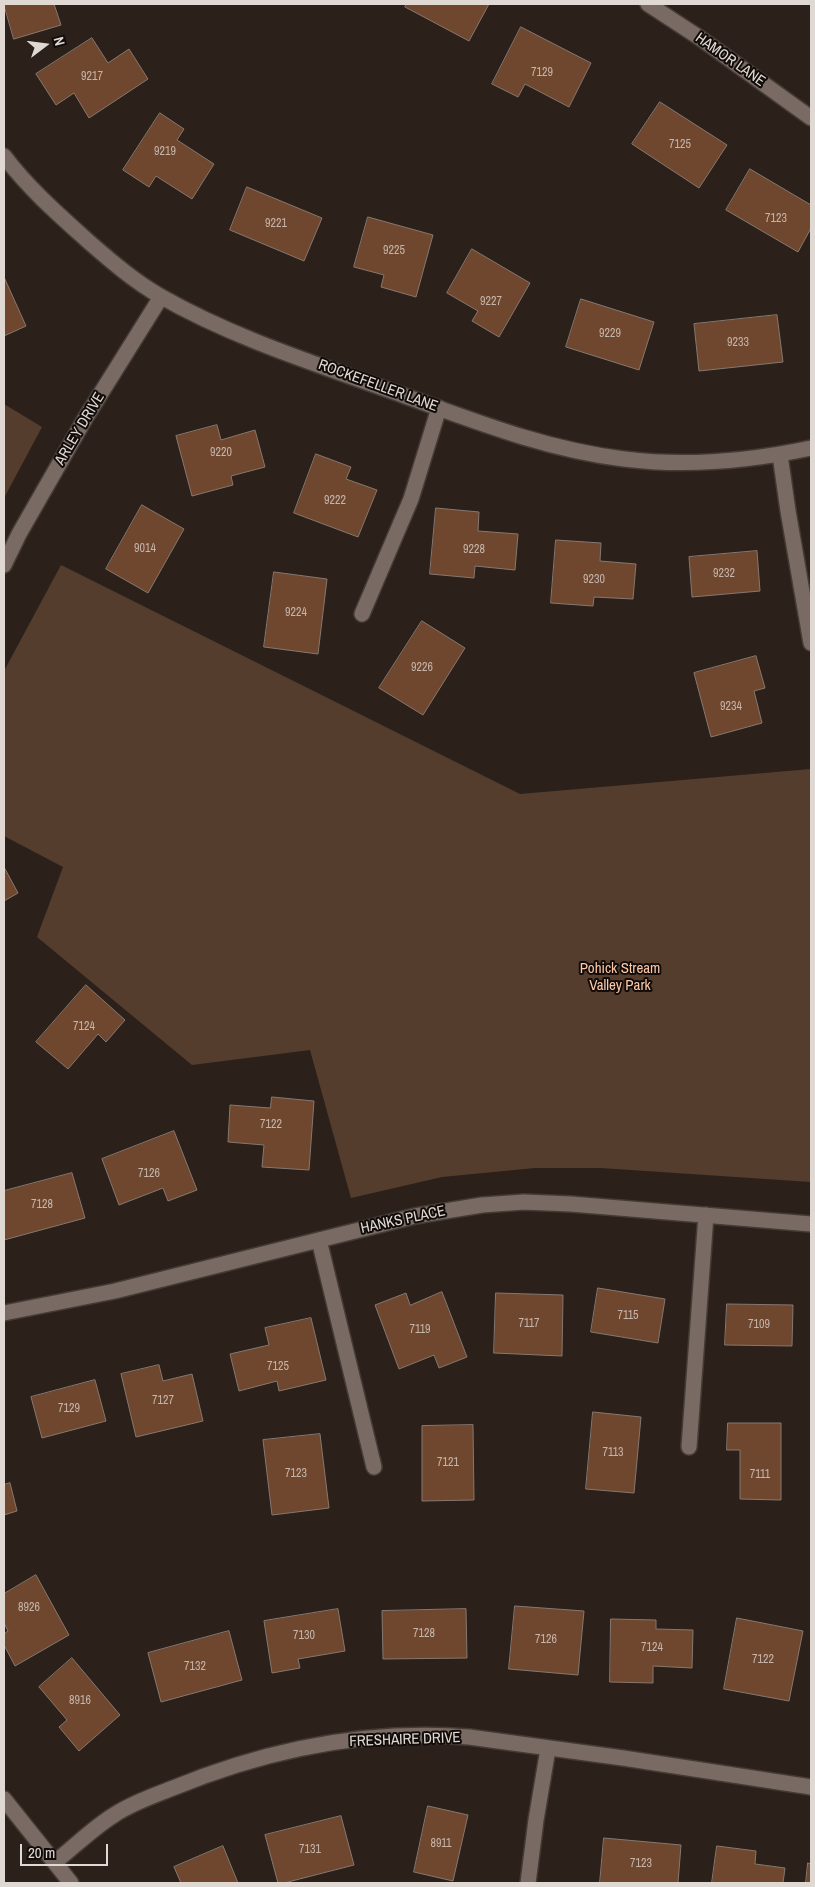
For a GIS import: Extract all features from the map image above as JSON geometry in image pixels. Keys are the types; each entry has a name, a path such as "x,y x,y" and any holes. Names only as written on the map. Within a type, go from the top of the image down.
{"street":[{"name":"HAMOR LANE","path":"648,4 700,38 811,118"},
{"name":"ROCKEFELLER LANE","path":"4,156 45,203 130,278 161,297 226,329 292,355 502,431 563,449 625,460 687,463 729,461 780,455 811,448"},
{"name":"ARLEY DRIVE","path":"4,565 19,534 86,417 161,297"},
{"path":"362,614 411,499 439,408"},
{"path":"780,455 811,643"},
{"name":"HANKS PLACE","path":"4,1313 115,1291 415,1216 482,1205 524,1202 571,1204 811,1224"},
{"path":"689,1447 706,1215"},
{"path":"319,1240 374,1467"},
{"name":"FRESHAIRE DRIVE","path":"55,1862 113,1815 139,1802 208,1774 285,1752 362,1739 448,1736 624,1758 811,1787"},
{"path":"528,1883 548,1749"},
{"path":"4,1799 71,1883"}],"green space":[{"path":"4,404 42,427 4,498"},
{"name":"Pohick Stream Valley Park","path":"61,565 520,794 811,769 811,1182 601,1168 535,1168 442,1177 351,1198 310,1050 192,1065 37,937 63,867 4,836 4,671"}],"building":[{"path":"4,4 54,4 61,25 14,39"},
{"path":"407,4 489,4 469,41 405,7"},
{"path":"521,27 591,63 569,107 525,84 518,97 492,84"},
{"path":"92,38 108,63 129,49 148,79 89,118 74,93 56,105 36,74"},
{"path":"660,102 727,145 699,188 632,144"},
{"path":"160,113 184,129 177,140 214,164 192,199 156,176 149,187 123,170"},
{"path":"750,169 811,205 811,228 798,252 726,210"},
{"path":"247,187 322,218 304,261 230,230"},
{"path":"368,217 433,235 416,297 381,287 384,275 354,267"},
{"path":"472,249 530,283 499,337 472,321 478,311 447,293"},
{"path":"4,277 26,326 4,336"},
{"path":"581,299 654,322 639,370 566,347"},
{"path":"777,315 783,362 699,371 694,324"},
{"path":"217,425 221,440 255,430 265,467 231,476 233,485 192,496 176,436"},
{"path":"316,454 351,467 346,479 377,490 358,537 294,513"},
{"path":"142,505 184,529 148,593 106,569"},
{"path":"436,508 479,512 478,531 518,534 515,570 475,566 474,578 430,574"},
{"path":"556,540 601,543 600,561 636,564 633,599 594,597 593,606 551,603"},
{"path":"757,551 760,591 692,597 689,557"},
{"path":"274,572 327,579 318,654 264,647"},
{"path":"422,621 465,648 423,715 379,688"},
{"path":"756,656 765,688 754,691 762,723 711,737 694,673"},
{"path":"4,867 18,893 4,901"},
{"path":"86,985 125,1020 106,1042 98,1034 68,1069 36,1042"},
{"path":"272,1097 314,1101 309,1170 262,1167 264,1145 228,1142 230,1105 270,1108"},
{"path":"174,1131 197,1190 168,1201 163,1188 119,1205 102,1159"},
{"path":"72,1173 85,1218 4,1240 4,1191"},
{"path":"598,1288 665,1299 658,1343 591,1332"},
{"path":"442,1292 467,1357 439,1368 434,1355 399,1369 375,1305 406,1293 410,1305"},
{"path":"496,1293 563,1295 562,1356 494,1353"},
{"path":"727,1304 793,1305 792,1346 725,1345"},
{"path":"311,1318 326,1380 279,1391 277,1381 239,1391 230,1354 269,1345 265,1328"},
{"path":"159,1365 163,1381 192,1374 203,1421 136,1437 121,1374"},
{"path":"95,1380 106,1421 42,1438 31,1397"},
{"path":"593,1412 641,1417 634,1493 586,1489"},
{"path":"728,1423 781,1423 781,1500 740,1499 740,1450 727,1450"},
{"path":"473,1425 474,1500 422,1501 422,1426"},
{"path":"320,1434 329,1508 272,1515 263,1440"},
{"path":"10,1483 17,1511 4,1515 4,1485"},
{"path":"36,1575 69,1635 15,1666 4,1645 4,1634 8,1631 4,1623 4,1594"},
{"path":"515,1606 584,1611 578,1675 509,1669"},
{"path":"338,1609 345,1651 298,1659 300,1668 272,1673 264,1621"},
{"path":"466,1609 467,1658 383,1659 382,1611"},
{"path":"737,1618 803,1631 789,1701 724,1689"},
{"path":"611,1619 656,1620 656,1629 693,1630 692,1668 653,1666 653,1683 610,1682"},
{"path":"229,1631 242,1680 161,1702 148,1653"},
{"path":"72,1658 120,1715 79,1751 59,1727 67,1720 39,1687"},
{"path":"428,1806 468,1815 453,1881 414,1872"},
{"path":"341,1816 354,1865 278,1883 265,1835"},
{"path":"604,1838 681,1845 678,1883 600,1883"},
{"path":"223,1846 238,1883 181,1883 174,1867"},
{"path":"717,1846 756,1851 755,1864 785,1868 783,1883 712,1883"},
{"path":"808,1863 811,1864 811,1883 806,1883"}]}
